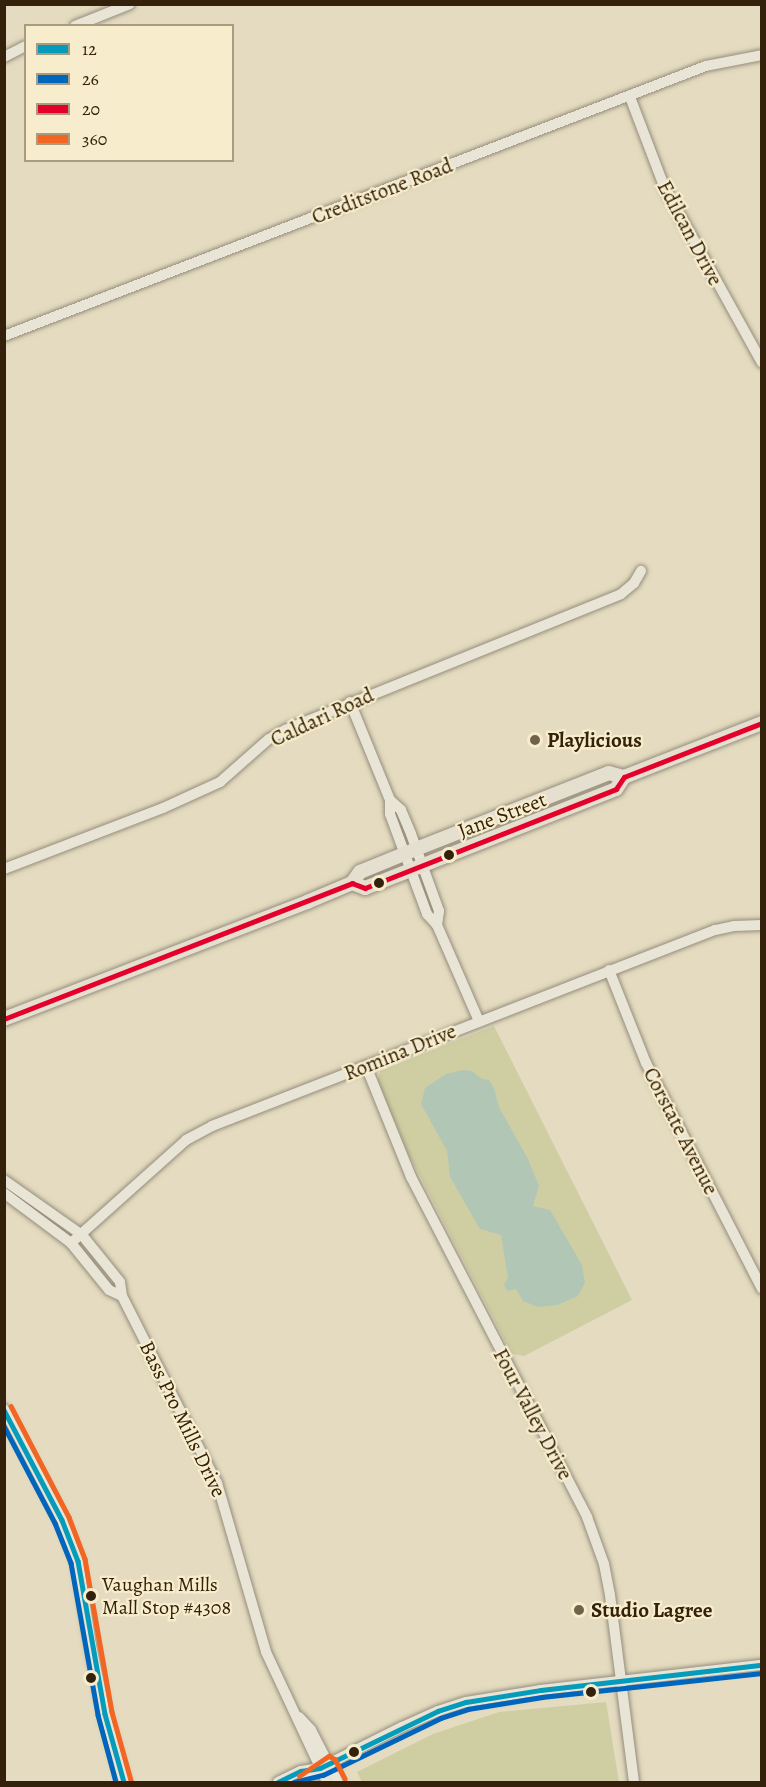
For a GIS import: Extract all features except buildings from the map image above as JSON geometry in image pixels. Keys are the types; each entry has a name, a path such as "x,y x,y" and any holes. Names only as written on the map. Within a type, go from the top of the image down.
{"main road":[{"name":"Jane Street","path":"4,1019 352,883 360,872 410,851 609,774 624,777 762,723"},
{"name":"Jane Street","path":"352,883 365,888 616,789 624,777"}],"street":[{"path":"80,24 130,4"},
{"path":"4,57 24,47"},
{"name":"Creditstone Road","path":"4,336 706,66 762,55"},
{"name":"Edilcan Drive","path":"630,97 664,186 762,363"},
{"name":"Caldari Road","path":"4,869 163,808 220,782 269,739 350,702 621,594 634,583 641,571"},
{"path":"350,702 390,800 401,810 427,914 438,925 479,1021"},
{"name":"Romina Drive","path":"71,1243 186,1140 212,1126 715,930 734,926 762,925"},
{"name":"Corstate Avenue","path":"609,970 646,1063 762,1289"},
{"name":"Four Valley Drive","path":"366,1066 411,1177 587,1517 604,1564 622,1681 634,1782"},
{"name":"Bass Pro Mills Drive","path":"4,1180 82,1235 97,1250 120,1282 122,1296 217,1483 266,1652 297,1715 303,1735 338,1782"},
{"name":"Bass Pro Mills Drive","path":"4,1193 71,1243 109,1290 122,1296"},
{"path":"4,1409 62,1520 78,1561 95,1666 124,1782"},
{"path":"303,1782 324,1766 438,1711 466,1702 494,1696 762,1665"},
{"path":"278,1782 301,1771 324,1766"},
{"name":"Bass Pro Mills Drive","path":"324,1766 327,1782"}],"green space":[{"path":"494,1026 632,1300 524,1356 512,1354 407,1151 378,1081 380,1071"},
{"path":"606,1702 619,1782 362,1782 357,1772 433,1734 499,1712"}],"shaded area":[{"path":"463,1070 472,1071 482,1079 489,1080 494,1088 499,1107 528,1159 539,1186 533,1206 550,1210 582,1265 585,1283 578,1296 558,1305 538,1307 523,1301 516,1289 507,1291 504,1284 508,1278 501,1235 480,1229 450,1177 447,1151 421,1104 425,1088 446,1074"}],"transit line":[{"name":"20","path":"4,1019 352,883 365,888 616,789 624,777 762,723"},
{"name":"360","path":"11,1406 69,1517 85,1559 112,1712 131,1780"},
{"name":"12","path":"4,1410 62,1520 78,1561 105,1714 124,1782"},
{"name":"26","path":"4,1426 55,1523 71,1563 98,1715 116,1782"},
{"name":"12","path":"278,1782 301,1771 320,1768 438,1711 466,1702 541,1690 762,1665"},
{"name":"26","path":"294,1782 323,1775 441,1718 468,1709 542,1697 762,1673"},
{"name":"360","path":"299,1776 329,1756 335,1759 345,1779"}],"place":[{"name":"Playlicious","path":"535,740"},
{"name":"Vaughan Mills Mall Stop #4308","path":"91,1596"},
{"name":"Studio Lagree","path":"579,1610"}]}
